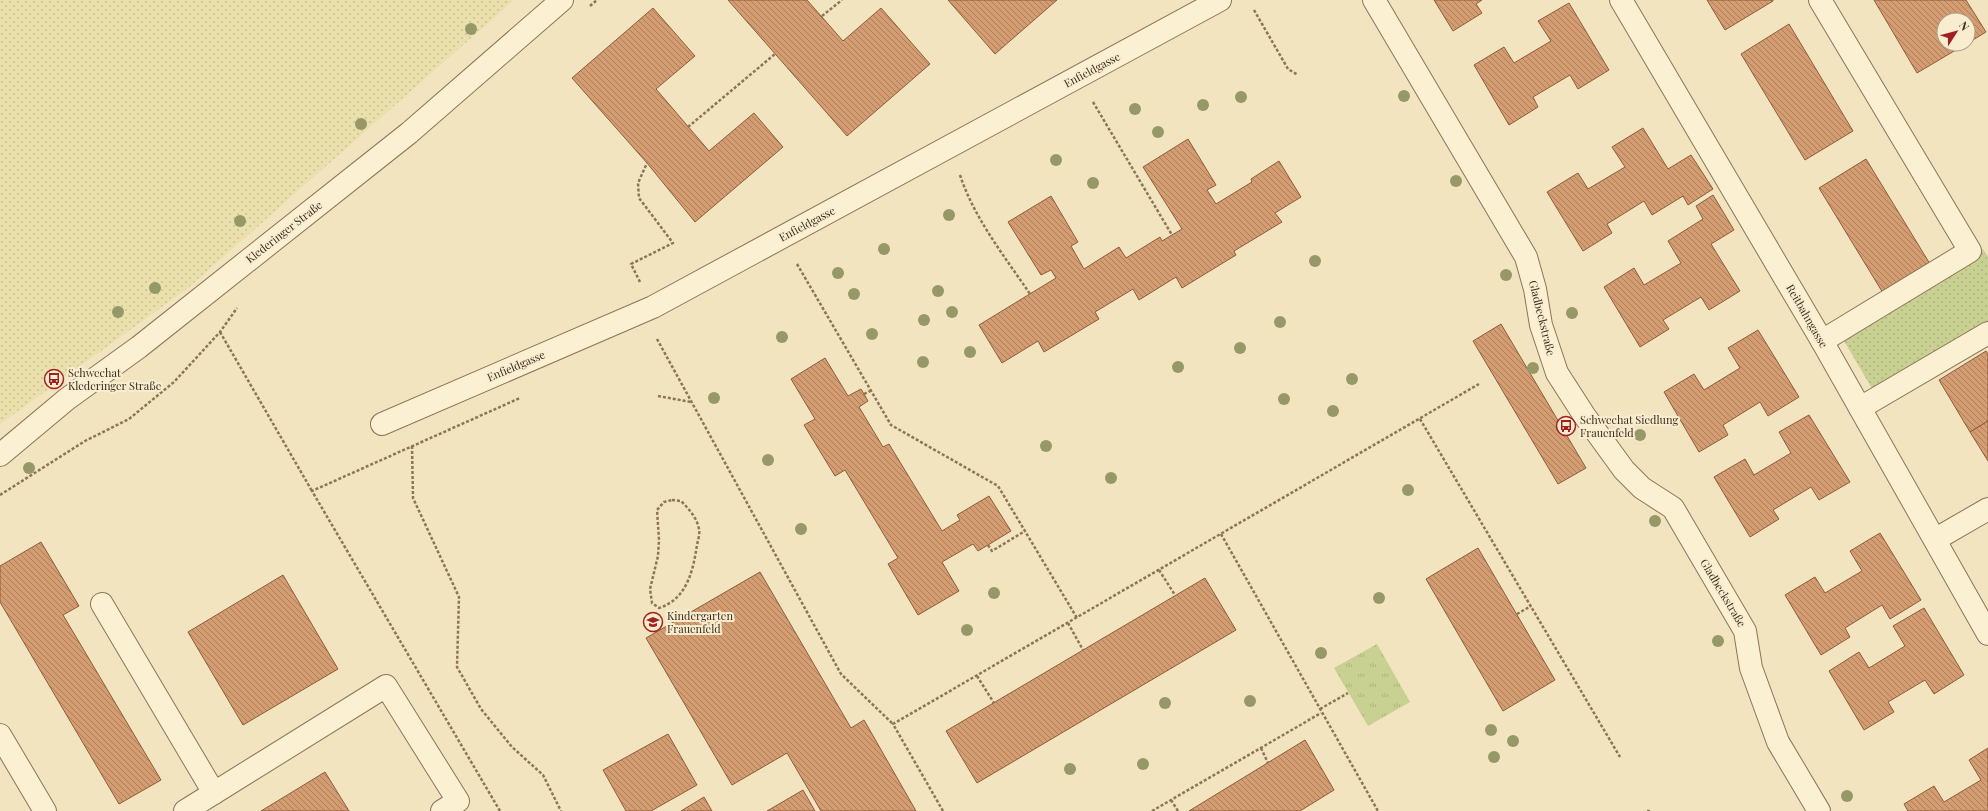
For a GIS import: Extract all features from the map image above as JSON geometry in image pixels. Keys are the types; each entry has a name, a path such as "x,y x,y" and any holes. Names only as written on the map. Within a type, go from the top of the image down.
{"street":[{"name":"Klederinger Straße","path":"0,455 67,399 139,347 409,133 562,0"},
{"name":"Enfieldgasse","path":"382,424 654,307 1220,0"},
{"name":"Gladbeckstraße","path":"1374,0 1526,256 1535,289 1541,325 1557,373 1584,415 1624,470 1642,488 1673,508 1745,631 1751,668 1778,742 1819,811"},
{"name":"Reitbahngasse","path":"1621,0 1822,341 1936,539 1988,634"},
{"path":"1820,0 1970,252 1822,341"},
{"path":"1860,408 1988,333"},
{"path":"1936,539 1988,509"},
{"path":"102,604 214,793"},
{"path":"185,811 386,686 458,801 442,811"},
{"path":"0,735 45,811"}],"path":[{"path":"822,16 842,0"},
{"path":"1254,10 1288,70 1298,75"},
{"path":"688,127 775,54"},
{"path":"1093,102 1172,235"},
{"path":"647,163 638,183 639,198 672,243 631,264 654,307"},
{"path":"960,175 965,190 989,233 1030,294"},
{"path":"798,264 891,425 998,486 1077,618"},
{"path":"220,332 500,811"},
{"path":"650,341 657,339 841,674 893,724 942,811"},
{"path":"893,724 1479,384"},
{"path":"864,394 870,391"},
{"path":"658,396 692,402"},
{"path":"312,491 521,398"},
{"path":"1420,418 1620,757"},
{"path":"412,446 413,498 459,597 457,667 481,710 512,747 543,775 561,811"},
{"path":"681,501 696,519 699,530 696,556 684,591 676,600 660,608 652,603 650,589 658,556 657,517 657,510 664,502 681,501"},
{"path":"988,545 992,551 1025,531"},
{"path":"1220,534 1378,811"},
{"path":"1160,570 1175,595"},
{"path":"1517,614 1531,606"},
{"path":"1068,623 1083,650"},
{"path":"977,676 994,703"},
{"path":"1152,811 1261,748 1348,693"},
{"path":"1261,748 1268,763"},
{"path":"1171,800 1178,811"}],"shaded area":[{"path":"0,0 514,0 188,288 0,424"}],"green space":[{"path":"1983,249 1988,257 1988,325 1874,392 1840,334"},
{"path":"1377,644 1410,702 1368,726 1334,668"}],"building":[{"path":"728,0 807,0 843,41 881,8 930,64 847,136"},
{"path":"948,0 1057,0 995,54"},
{"path":"1434,0 1482,0 1476,4 1482,13 1453,31"},
{"path":"1707,0 1773,0 1773,1 1725,30"},
{"path":"1874,0 1966,0 1974,12 1936,12 1936,52 1952,52 1917,73"},
{"path":"1569,3 1609,70 1578,89 1570,75 1533,97 1538,107 1509,125 1474,65 1504,47 1514,63 1551,41 1538,21"},
{"path":"653,8 695,56 656,89 709,151 754,113 783,147 695,222 647,163 572,78"},
{"path":"1976,16 1986,32 1976,38"},
{"path":"1789,24 1853,131 1805,160 1741,54"},
{"path":"1643,128 1668,169 1691,155 1713,189 1688,205 1683,196 1652,215 1644,201 1607,224 1612,233 1583,251 1547,192 1578,173 1588,189 1625,167 1612,147"},
{"path":"1188,139 1216,185 1207,190 1216,204 1252,182 1251,179 1279,161 1301,197 1275,213 1282,222 1234,251 1236,255 1182,288 1176,277 1139,300 1133,289 1095,312 1099,319 1044,352 1038,341 1002,363 979,325 1056,278 1051,270 1041,275 1008,222 1051,196 1078,242 1071,246 1084,269 1119,247 1126,258 1160,237 1162,241 1182,229 1143,167"},
{"path":"1866,159 1930,264 1883,293 1819,188"},
{"path":"1713,195 1734,230 1711,244 1740,291 1709,310 1701,297 1663,320 1669,329 1640,347 1604,287 1634,268 1644,285 1681,263 1668,241 1703,219 1696,206"},
{"path":"1501,324 1586,468 1558,484 1473,341"},
{"path":"1758,330 1799,397 1768,416 1760,402 1723,425 1728,435 1699,452 1664,392 1694,374 1704,390 1740,368 1728,348"},
{"path":"1986,351 1988,354 1988,421 1970,432 1939,380"},
{"path":"825,358 848,396 861,389 868,401 859,407 883,447 889,444 942,531 960,520 957,515 989,496 1011,531 978,551 973,544 942,562 959,591 918,615 888,564 898,558 845,470 835,476 804,425 815,419 791,379"},
{"path":"1809,415 1850,482 1819,500 1811,487 1773,510 1779,519 1750,537 1714,477 1745,459 1754,475 1791,453 1779,432"},
{"path":"1988,421 1988,461 1970,432"},
{"path":"1880,533 1921,600 1890,619 1882,605 1845,628 1850,637 1821,655 1785,595 1815,577 1825,593 1862,571 1850,551"},
{"path":"41,542 79,606 63,615 161,780 119,804 0,602 0,566"},
{"path":"1478,548 1555,680 1503,711 1426,579"},
{"path":"760,572 851,728 864,720 916,811 821,811 787,753 732,785 646,638"},
{"path":"283,575 338,669 243,725 188,632"},
{"path":"1205,578 1236,630 977,783 946,731"},
{"path":"1924,608 1964,675 1934,694 1925,680 1888,702 1894,712 1864,730 1829,671 1859,652 1869,668 1905,646 1893,626"},
{"path":"668,734 697,785 651,811 626,811 603,770"},
{"path":"1305,740 1334,790 1300,811 1189,811"},
{"path":"1988,748 1988,811 1908,811 1904,804 1934,786 1944,802 1981,780 1969,760"},
{"path":"325,772 349,811 261,811"},
{"path":"803,790 815,811 767,811"},
{"path":"704,797 712,811 681,811"}],"place":[{"name":"Schwechat Klederinger Straße","path":"54,379"},
{"name":"Schwechat Siedlung Frauenfeld","path":"1566,426"},
{"name":"Kindergarten Frauenfeld","path":"653,622"}]}
